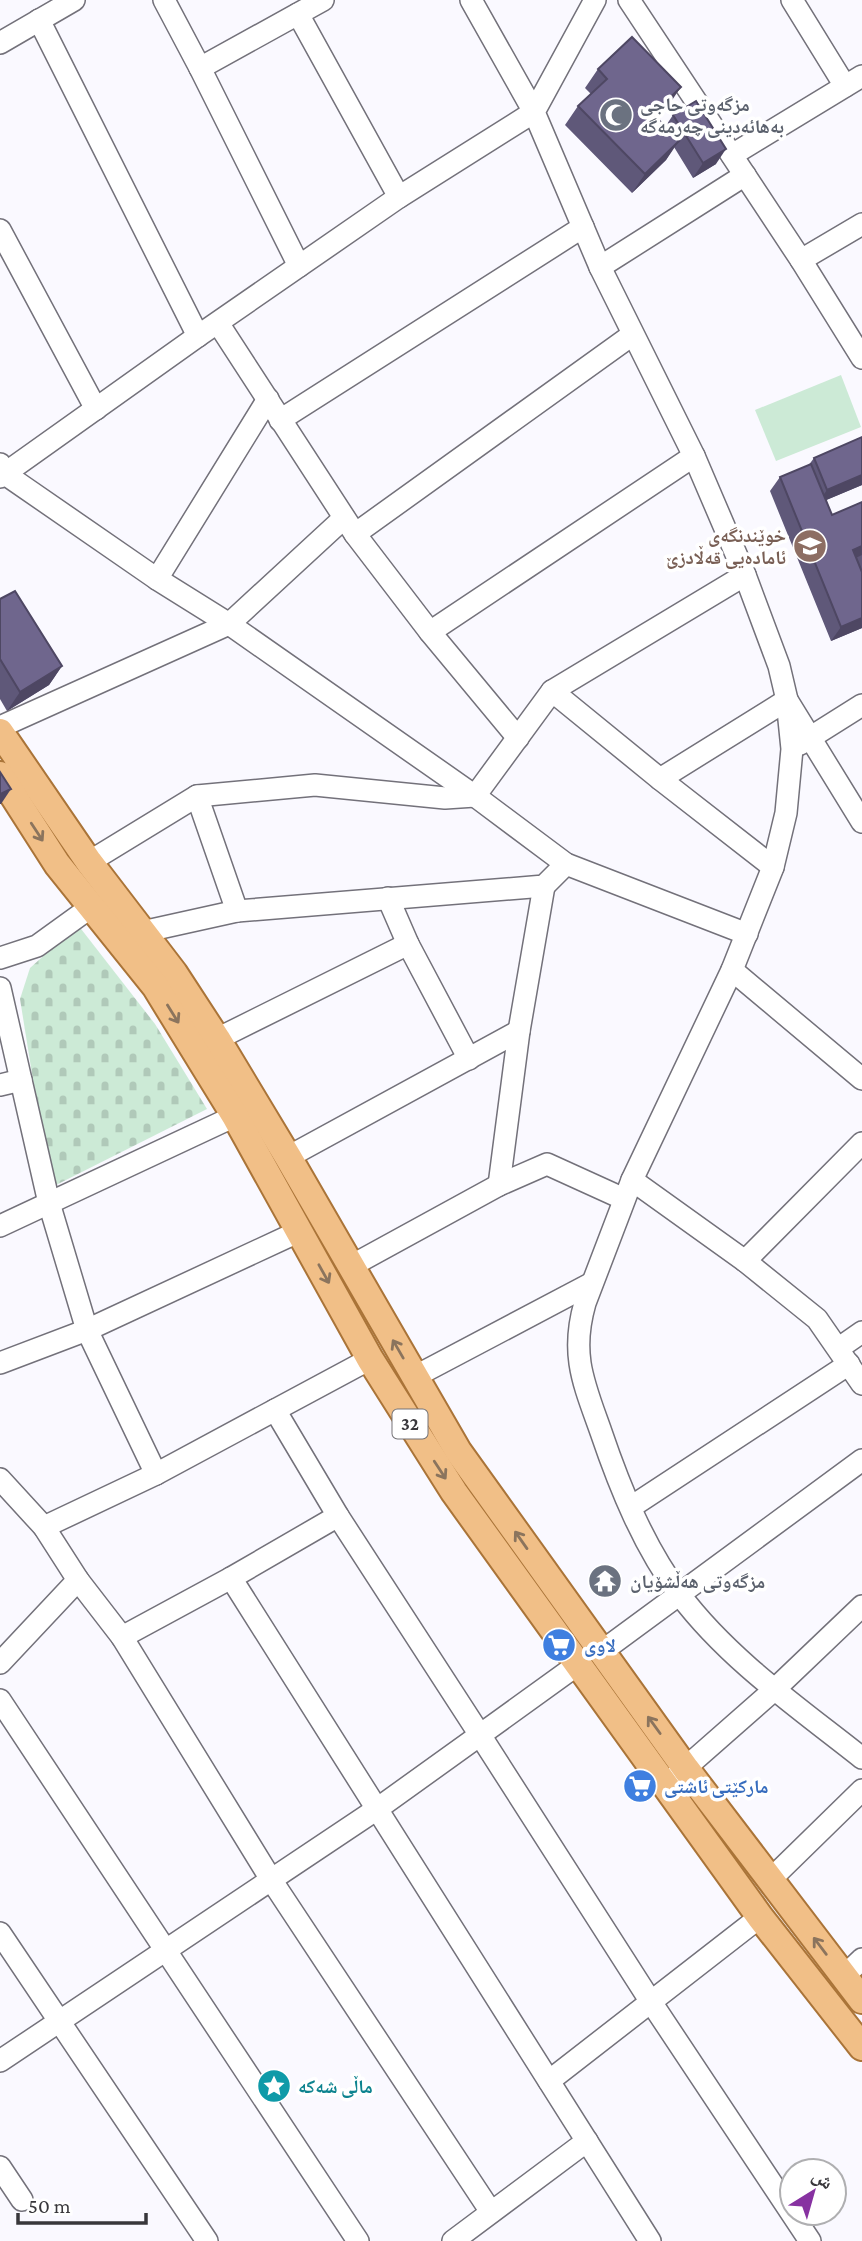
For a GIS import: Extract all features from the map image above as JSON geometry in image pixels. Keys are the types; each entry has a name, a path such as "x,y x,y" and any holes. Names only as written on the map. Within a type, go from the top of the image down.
{"main road":[{"name":"32","path":"0,729 89,862 174,973 217,1039 458,1451 601,1652 760,1917 862,2047"},
{"name":"32","path":"0,775 57,864 155,986 235,1116 370,1359 454,1492 577,1665 675,1777 853,1968 862,2000"}],"street":[{"path":"0,43 45,11 74,0"},
{"path":"164,0 299,266"},
{"path":"200,68 323,0"},
{"path":"471,0 534,112 600,267 694,456 765,626 801,743 862,822"},
{"path":"595,0 534,112 399,197 2,472 157,579 229,624 475,796 566,864 747,934"},
{"path":"629,0 801,260 862,358"},
{"path":"732,155 854,81 792,0"},
{"path":"45,11 198,336"},
{"path":"298,14 399,197"},
{"path":"600,267 745,175"},
{"path":"801,260 862,223"},
{"path":"280,420 583,227"},
{"path":"0,230 96,409"},
{"path":"218,323 350,526 430,632 518,738"},
{"path":"0,729 229,624 350,526 632,335"},
{"path":"157,579 268,399"},
{"path":"430,632 694,456"},
{"path":"89,862 197,796 315,785 445,798 475,796 552,691 745,575"},
{"path":"552,691 773,867"},
{"path":"660,779 787,700"},
{"path":"862,705 801,743 773,867 732,970 628,1189 580,1320 577,1353 603,1441 631,1507 660,1564 680,1594 722,1643 862,1758"},
{"path":"197,796 237,911"},
{"path":"499,1185 519,1031 544,886 566,864"},
{"path":"142,932 237,911 544,886"},
{"path":"387,898 408,944 469,1059"},
{"path":"0,958 37,946 91,907"},
{"path":"217,1039 408,944"},
{"path":"732,970 862,1079"},
{"path":"0,988 10,1082 87,1330 156,1474"},
{"path":"288,1157 519,1031"},
{"path":"0,1226 235,1116"},
{"path":"745,1261 862,1143"},
{"path":"351,1266 499,1185 547,1164 628,1189 745,1261 817,1319 862,1384"},
{"path":"0,1363 87,1330 300,1231"},
{"path":"414,1377 592,1283"},
{"path":"631,1507 844,1356 862,1332"},
{"path":"44,1527 156,1474 370,1359"},
{"path":"275,1410 338,1516 651,2002 810,2241"},
{"path":"601,1652 862,1460"},
{"path":"0,1479 44,1527 78,1580 122,1637 272,1881 491,2212"},
{"path":"122,1637 338,1516"},
{"path":"231,1578 649,2241"},
{"path":"0,1663 78,1580"},
{"path":"675,1777 775,1689 862,1606"},
{"path":"0,2061 377,1809 577,1665"},
{"path":"0,1700 358,2241"},
{"path":"770,1880 862,1790"},
{"path":"549,2081 760,1917"},
{"path":"0,1933 207,2241"},
{"path":"453,2241 586,2141"},
{"path":"0,2167 22,2200"}],"green space":[{"path":"841,375 861,427 776,461 755,410"},
{"path":"78,925 155,1024 207,1109 56,1185 43,1142 20,999 30,968"}],"building":[{"name":"مزگەوتی حاجی بەهائەدینی چەرمەگە","path":"632,37 681,87 653,114 679,141 645,174 578,106 607,79 598,69"},
{"path":"696,101 726,149 703,163 673,115"},
{"path":"862,437 862,475 827,490 814,458"},
{"path":"811,464 832,515 862,502 862,546 853,550 862,572 862,618 841,627 780,477"},
{"path":"15,591 62,666 20,692 0,659 0,599"},
{"path":"0,772 11,789 0,794"}],"place":[{"name":"مزگەوتی حاجی بەهائەدینی چەرمەگە","path":"616,115"},
{"name":"خوێندنگەی ئامادەیی قەڵادزێ","path":"810,546"},
{"name":"مزگەوتی ھەڵشۆیان","path":"605,1581"},
{"name":"لاوی","path":"559,1645"},
{"name":"مارکێتی ئاشتی","path":"640,1786"},
{"name":"ماڵی شەکە","path":"274,2086"}]}
